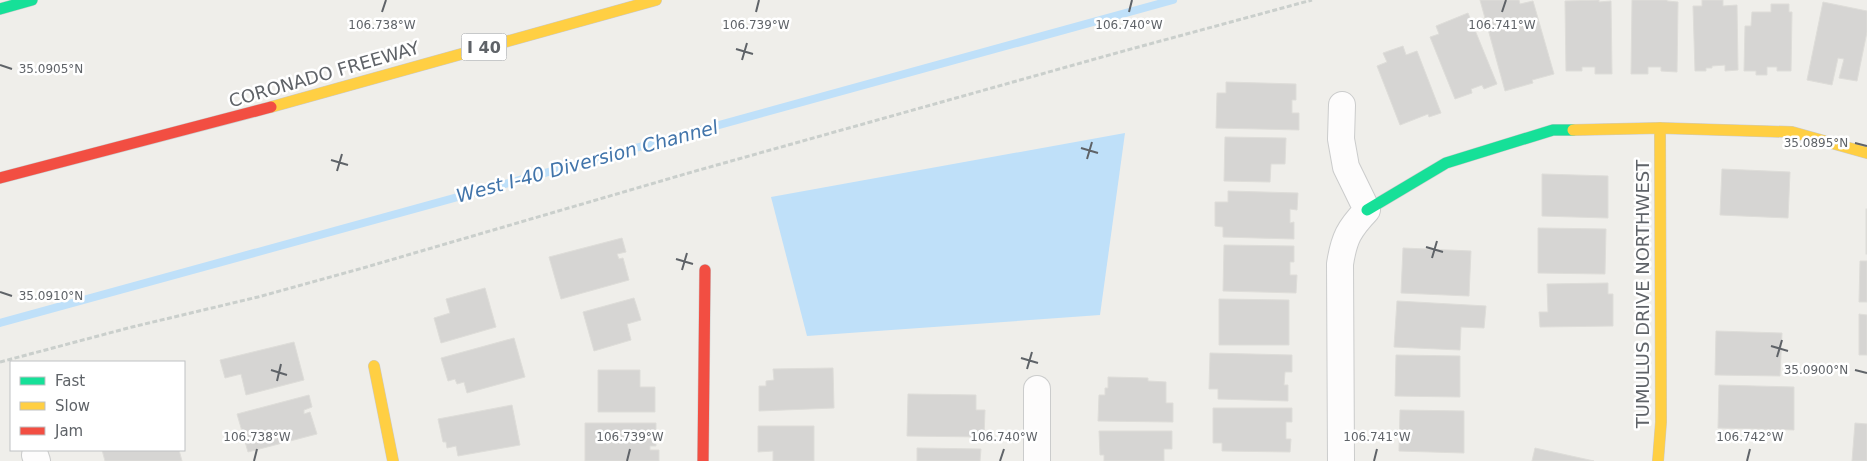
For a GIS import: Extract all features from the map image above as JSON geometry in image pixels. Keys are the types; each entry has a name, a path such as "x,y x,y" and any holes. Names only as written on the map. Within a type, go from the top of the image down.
{"main road":[{"path":"0,1 4,0"},
{"path":"0,9 32,0"},
{"name":"CORONADO FREEWAY","path":"0,178 313,96 656,0"},
{"path":"1367,210 1446,163 1553,130 1660,128 1792,132 1867,153"},
{"name":"TUMULUS DRIVE NORTHWEST","path":"1658,461 1661,422 1660,128"},
{"path":"704,461 705,270"},
{"path":"374,366 394,461"}],"street":[{"path":"1341,461 1340,264 1344,242 1354,224 1367,210 1346,167 1341,140 1342,105"},
{"path":"1037,389 1037,461"}],"path":[{"path":"0,362 132,327 258,297 1110,54 1312,0"}],"water":[{"path":"1125,133 1100,315 807,336 771,197"}],"building":[{"path":"1480,0 1519,0 1520,4 1533,1 1554,74 1532,80 1533,83 1505,91"},
{"path":"1599,0 1599,2 1611,1 1612,74 1595,74 1595,67 1582,67 1582,71 1566,71 1565,1"},
{"path":"1632,0 1667,0 1678,2 1677,72 1661,71 1661,67 1648,67 1648,74 1631,74"},
{"path":"1702,0 1723,0 1723,6 1737,5 1738,70 1725,71 1725,65 1712,66 1712,68 1706,68 1706,71 1695,71 1693,6 1702,6"},
{"path":"1823,2 1867,11 1867,32 1857,81 1839,78 1844,59 1838,58 1832,85 1807,80"},
{"path":"1771,4 1789,4 1789,12 1792,12 1791,71 1777,71 1777,67 1767,67 1767,75 1756,75 1756,71 1744,71 1745,26 1751,26 1752,12 1771,12"},
{"path":"1468,13 1497,84 1484,89 1482,85 1471,89 1472,93 1455,99 1430,37 1439,34 1436,26"},
{"path":"1403,46 1406,55 1417,51 1441,113 1429,117 1428,114 1400,125 1377,66 1387,62 1383,53"},
{"path":"1226,82 1296,84 1296,100 1292,100 1292,113 1299,113 1299,130 1216,128 1217,93 1226,93"},
{"path":"1225,137 1286,138 1285,164 1271,164 1270,182 1224,181"},
{"path":"1722,169 1790,172 1788,218 1720,215"},
{"path":"1542,174 1608,176 1608,218 1542,216"},
{"path":"1228,191 1298,193 1297,210 1290,209 1290,223 1294,222 1294,239 1223,237 1223,227 1215,226 1215,202 1228,202"},
{"path":"1867,209 1867,254 1866,254"},
{"path":"1538,228 1606,229 1605,274 1538,273"},
{"path":"622,238 626,252 617,254 619,259 623,258 629,280 561,299 549,257"},
{"path":"1224,245 1294,246 1294,262 1290,262 1290,275 1297,275 1296,293 1223,291"},
{"path":"1403,248 1471,251 1469,296 1401,293"},
{"path":"1860,261 1867,261 1867,302 1859,302"},
{"path":"1608,283 1608,294 1613,294 1613,326 1540,327 1539,312 1548,312 1547,284"},
{"path":"485,288 496,327 441,343 434,318 450,313 446,299"},
{"path":"634,298 641,320 627,324 631,340 594,351 583,312"},
{"path":"1219,299 1289,300 1289,345 1219,345"},
{"path":"1397,301 1486,306 1484,328 1461,327 1460,350 1394,347"},
{"path":"1859,314 1867,315 1867,355 1859,355"},
{"path":"1716,331 1782,333 1780,376 1715,375"},
{"path":"514,338 525,377 467,393 464,382 457,384 455,379 448,381 441,358"},
{"path":"294,342 304,380 246,395 241,374 225,378 220,360"},
{"path":"1210,353 1292,355 1292,372 1285,372 1284,385 1288,385 1288,401 1218,399 1218,389 1209,389"},
{"path":"1396,355 1460,356 1460,397 1395,396"},
{"path":"833,368 834,408 759,411 759,386 766,386 766,381 774,380 773,369"},
{"path":"598,370 640,370 640,387 655,387 655,412 598,412"},
{"path":"1108,377 1148,378 1148,381 1166,382 1166,403 1173,403 1173,422 1098,421 1099,395 1105,395 1105,388 1108,388"},
{"path":"1719,385 1794,387 1794,430 1718,428"},
{"path":"908,394 976,395 976,410 985,410 984,437 907,436"},
{"path":"309,395 312,407 304,410 304,414 310,412 317,434 248,452 237,414"},
{"path":"512,405 520,445 458,456 456,446 447,448 446,442 443,442 438,419"},
{"path":"1213,408 1292,408 1292,422 1286,422 1286,439 1291,439 1290,452 1222,451 1222,443 1213,443"},
{"path":"1400,410 1464,411 1464,453 1399,451"},
{"path":"585,423 656,423 656,446 650,446 650,450 659,450 659,461 585,461"},
{"path":"1855,423 1867,424 1867,461 1852,461"},
{"path":"758,426 814,426 814,461 773,461 773,451 758,452"},
{"path":"1099,431 1172,431 1172,449 1164,449 1164,461 1104,461 1104,455 1100,455"},
{"path":"917,448 981,449 980,461 917,461"},
{"path":"1535,448 1594,461 1532,461"},
{"path":"102,451 179,451 182,461 105,461"}],"waterway":[{"name":"West I-40 Diversion Channel","path":"0,323 1173,0"}],"traffic: fast":[{"path":"0,9 32,0"},
{"path":"1367,210 1446,163 1553,130 1573,130"}],"traffic: slow":[{"path":"271,107 656,0"},
{"path":"1573,130 1660,128 1792,132 1867,153"},
{"path":"1658,461 1661,422 1660,128"},
{"path":"374,366 393,461"}],"traffic: jam":[{"path":"0,178 271,107"},
{"path":"703,461 705,270"}]}
